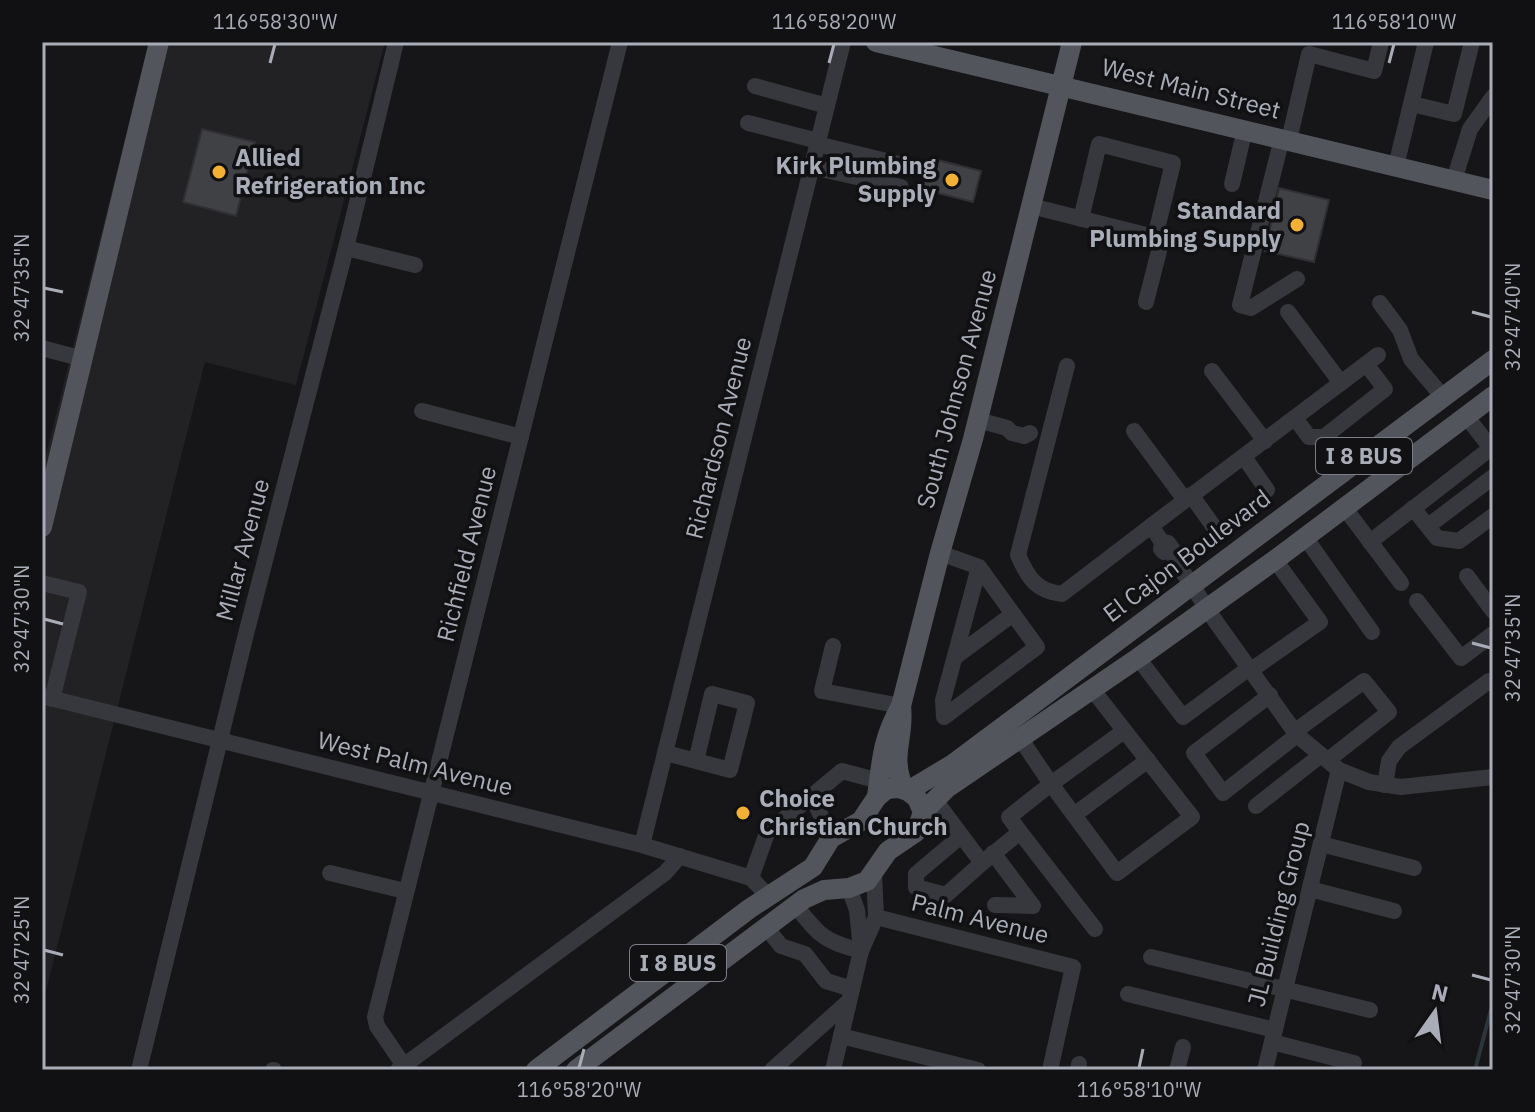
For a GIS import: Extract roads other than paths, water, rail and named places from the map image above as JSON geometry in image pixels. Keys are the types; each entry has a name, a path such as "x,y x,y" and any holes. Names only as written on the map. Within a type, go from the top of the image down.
{"main road":[{"path":"42,527 159,42"},
{"name":"West Main Street","path":"876,42 925,48 1061,85 1493,190"},
{"name":"South Johnson Avenue","path":"878,789 880,757 901,706 978,420 1072,42"},
{"name":"El Cajon Boulevard","path":"906,790 953,764 1493,360"},
{"name":"I 8 BUS","path":"576,1070 795,905 814,894 862,885 888,851 916,832 929,806 947,788 1275,560 1493,396"},
{"name":"South Johnson Avenue","path":"901,706 903,723 896,762 906,790"},
{"name":"I 8 BUS","path":"536,1070 768,896 813,867 831,838 861,821 878,789 906,790"},
{"path":"906,790 929,806"},
{"path":"821,857 830,878 845,887"}],"street":[{"name":"Millar Avenue","path":"139,1070 396,42"},
{"name":"Richfield Avenue","path":"403,1069 377,1026 375,1017 620,42"},
{"name":"Richardson Avenue","path":"642,845 843,42"},
{"path":"1297,279 1251,308 1240,305 1309,54 1374,71 1381,42"},
{"path":"1396,166 1426,42"},
{"path":"1412,104 1454,114 1472,42"},
{"path":"755,86 827,106"},
{"path":"1454,180 1470,129 1490,100"},
{"path":"748,123 911,167"},
{"path":"1232,184 1245,129"},
{"path":"1081,219 1099,144 1173,163 1155,237"},
{"path":"812,167 901,187"},
{"path":"1031,206 1162,239 1146,302"},
{"path":"346,248 415,265"},
{"path":"1380,303 1400,330 1411,359 1443,397"},
{"path":"1288,312 1341,383"},
{"path":"42,348 83,359"},
{"path":"1067,366 1018,555 1027,577 1044,592 1062,594 1372,359 1385,389 1324,437 1309,437 1295,418"},
{"path":"1212,371 1265,441"},
{"path":"422,411 521,437"},
{"path":"1370,542 1492,449 1466,416"},
{"path":"978,420 1007,428 1013,424 1049,438"},
{"path":"1134,431 1214,527"},
{"path":"1244,457 1267,490"},
{"path":"1428,526 1493,477"},
{"path":"1344,507 1401,583"},
{"path":"1413,508 1437,538 1459,541 1493,516"},
{"path":"1151,526 1162,542 1168,543 1176,554 1175,560 1296,734 1329,762 1385,785 1417,787 1493,777"},
{"path":"1305,537 1372,632"},
{"path":"940,553 979,567 1037,647 944,717 943,700 979,567"},
{"path":"1138,658 1183,717 1320,622 1275,560"},
{"path":"1467,576 1493,611"},
{"path":"42,583 79,592 47,698"},
{"path":"1417,601 1461,658 1493,634"},
{"path":"955,657 1013,614"},
{"path":"833,646 822,691 901,706"},
{"path":"1256,806 1329,762 1389,712 1364,681 1223,793 1194,753 1270,695"},
{"path":"1385,785 1389,761 1399,747 1489,681"},
{"path":"1020,738 1117,873 1192,817 1092,689"},
{"path":"666,753 696,761 730,770 747,703 712,694 696,761"},
{"name":"West Palm Avenue","path":"47,698 642,845 751,878 768,896"},
{"path":"1095,929 1009,817 1124,731"},
{"path":"1074,815 1148,760"},
{"name":"JL Building Group","path":"1265,1070 1321,844 1329,762"},
{"path":"751,878 767,833 842,771 878,789"},
{"path":"812,796 831,838"},
{"path":"929,806 988,858 1033,906 995,905"},
{"path":"961,836 916,874 916,887 946,895 1020,832"},
{"path":"1321,844 1414,868"},
{"path":"403,1069 665,873 680,856"},
{"path":"330,873 405,891"},
{"path":"833,1070 861,951 876,917 874,873"},
{"path":"845,887 859,919 861,951"},
{"path":"1310,889 1394,911"},
{"path":"795,905 825,939 861,951"},
{"name":"Palm Avenue","path":"876,917 1073,967 1050,1070"},
{"path":"766,927 781,946 805,954 826,981 850,995"},
{"path":"805,954 825,939"},
{"path":"1151,957 1370,1010"},
{"path":"1128,994 1354,1063"},
{"path":"772,1070 850,995"},
{"path":"841,1036 978,1070"},
{"path":"1177,1070 1183,1047"}],"waterway":[{"path":"1492,42 1493,70"},
{"path":"1475,1070 1493,1002"}],"place":[{"name":"Allied Refrigeration Inc","path":"219,172"},
{"name":"Kirk Plumbing Supply","path":"952,180"},
{"name":"Standard Plumbing Supply","path":"1297,225"},
{"name":"Choice Christian Church","path":"743,813"}]}
